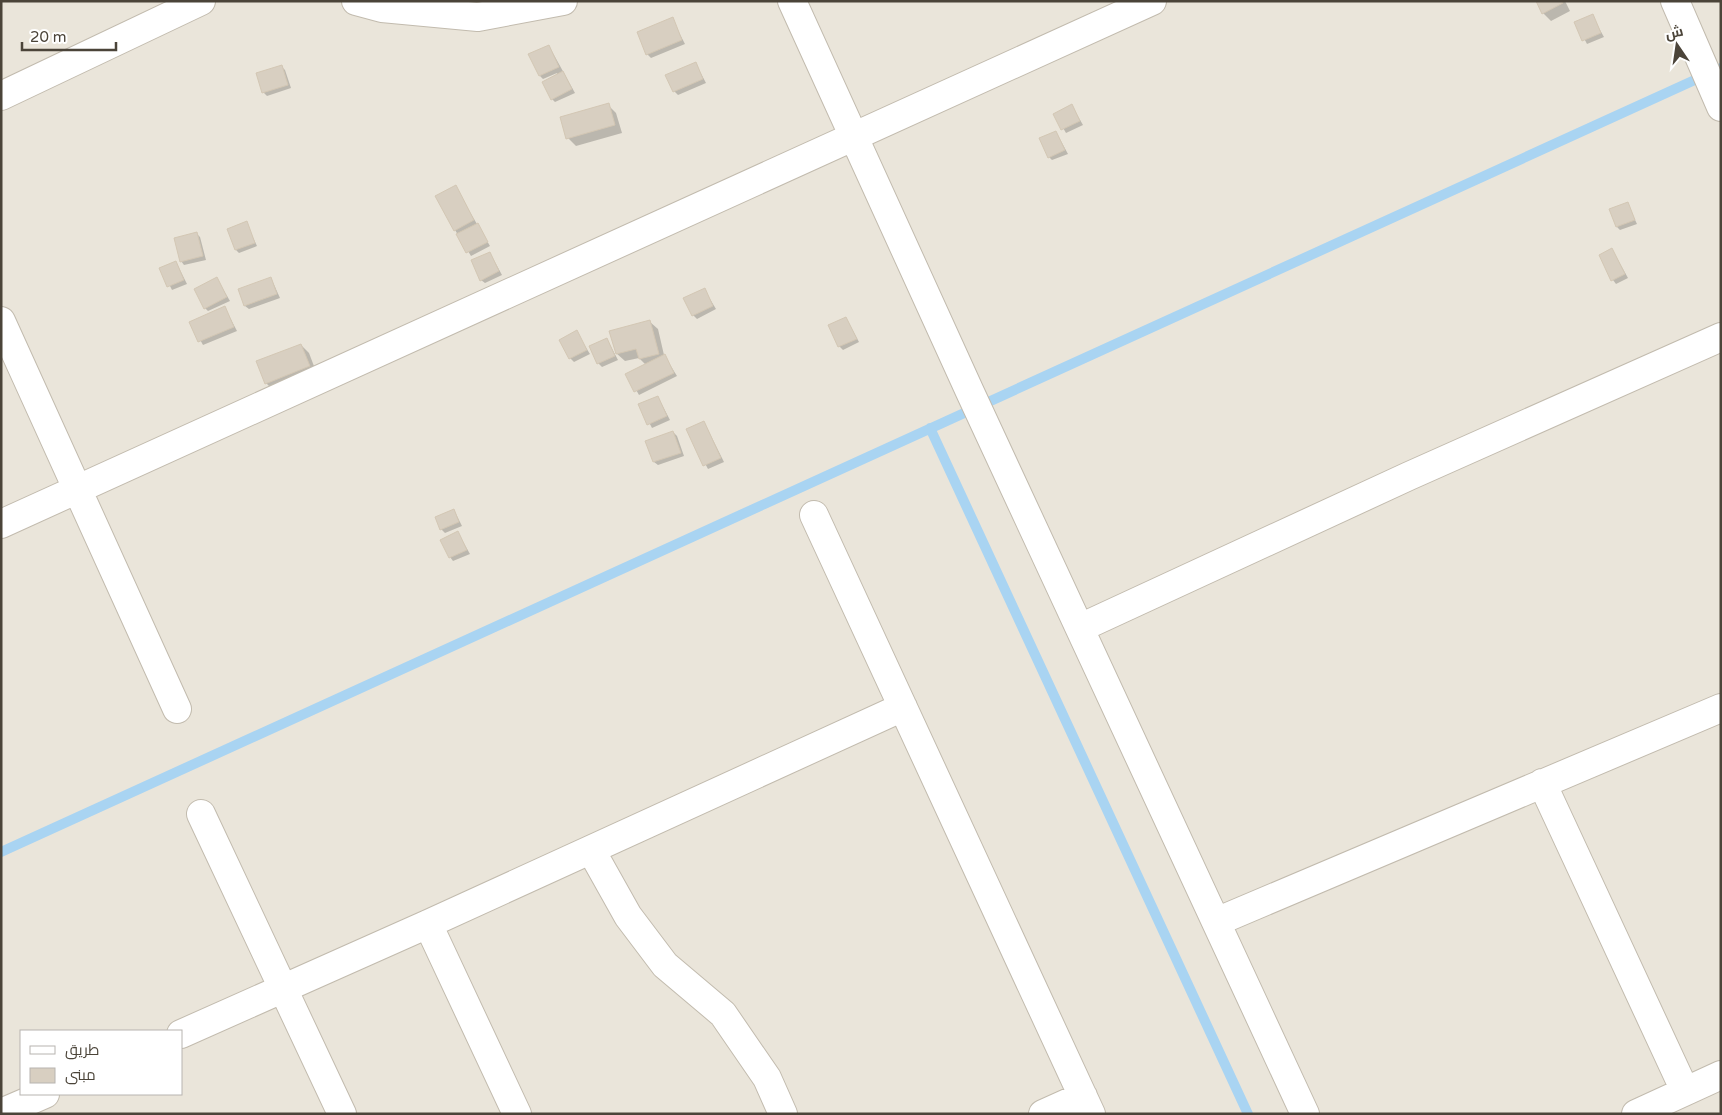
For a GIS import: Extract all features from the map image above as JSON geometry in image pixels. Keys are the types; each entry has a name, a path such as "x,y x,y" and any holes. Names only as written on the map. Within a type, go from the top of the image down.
{"street":[{"path":"1,96 200,1"},
{"path":"356,1 382,8 478,17 563,1"},
{"path":"792,1 986,427 1305,1114"},
{"path":"1,524 1152,1"},
{"path":"1675,1 1721,107"},
{"path":"1,321 177,709"},
{"path":"1080,628 1721,337"},
{"path":"814,515 1087,1105 1043,1114"},
{"path":"182,1034 428,924 903,707"},
{"path":"1216,922 1721,708"},
{"path":"1542,783 1686,1091"},
{"path":"201,814 342,1114"},
{"path":"591,850 628,916 666,965 723,1014 767,1078 783,1114"},
{"path":"428,924 517,1114"},
{"path":"1636,1114 1721,1075"},
{"path":"1,1113 44,1101"}],"shaded area":[{"path":"1,1 1721,1 1721,1114 1,1114"}],"building":[{"path":"1536,1 1562,1 1563,3 1542,14"},
{"path":"1593,14 1601,33 1582,41 1574,22"},
{"path":"673,17 682,40 646,55 637,32"},
{"path":"549,45 559,67 539,76 528,54"},
{"path":"696,62 703,79 673,92 665,75"},
{"path":"282,65 288,85 262,93 256,73"},
{"path":"563,71 572,89 551,100 542,82"},
{"path":"609,103 615,125 566,139 560,117"},
{"path":"1072,104 1080,121 1061,130 1053,114"},
{"path":"1056,131 1065,150 1048,158 1039,138"},
{"path":"456,185 474,220 454,231 435,196"},
{"path":"1628,202 1635,220 1616,227 1609,209"},
{"path":"247,221 255,243 235,250 227,229"},
{"path":"478,223 488,242 466,253 456,234"},
{"path":"197,232 203,256 180,262 174,238"},
{"path":"1612,248 1625,274 1611,281 1599,255"},
{"path":"490,252 499,271 480,281 471,260"},
{"path":"176,261 184,280 167,287 159,268"},
{"path":"217,277 227,297 204,309 194,289"},
{"path":"271,277 277,294 244,306 238,289"},
{"path":"705,288 713,306 692,316 683,298"},
{"path":"225,306 234,327 198,342 189,322"},
{"path":"846,317 857,339 838,347 828,325"},
{"path":"650,320 659,354 639,359 636,349 616,354 609,331"},
{"path":"577,330 587,350 569,359 559,340"},
{"path":"607,338 615,356 597,364 589,346"},
{"path":"301,344 310,366 265,384 256,361"},
{"path":"665,354 674,373 634,392 625,374"},
{"path":"658,396 667,416 647,425 638,404"},
{"path":"704,421 721,458 703,466 686,429"},
{"path":"673,431 681,453 653,462 645,441"},
{"path":"454,509 459,522 440,530 435,517"},
{"path":"458,531 467,550 449,558 440,540"}],"waterway":[{"path":"1,852 1721,68"},
{"path":"930,428 1248,1114"}]}
